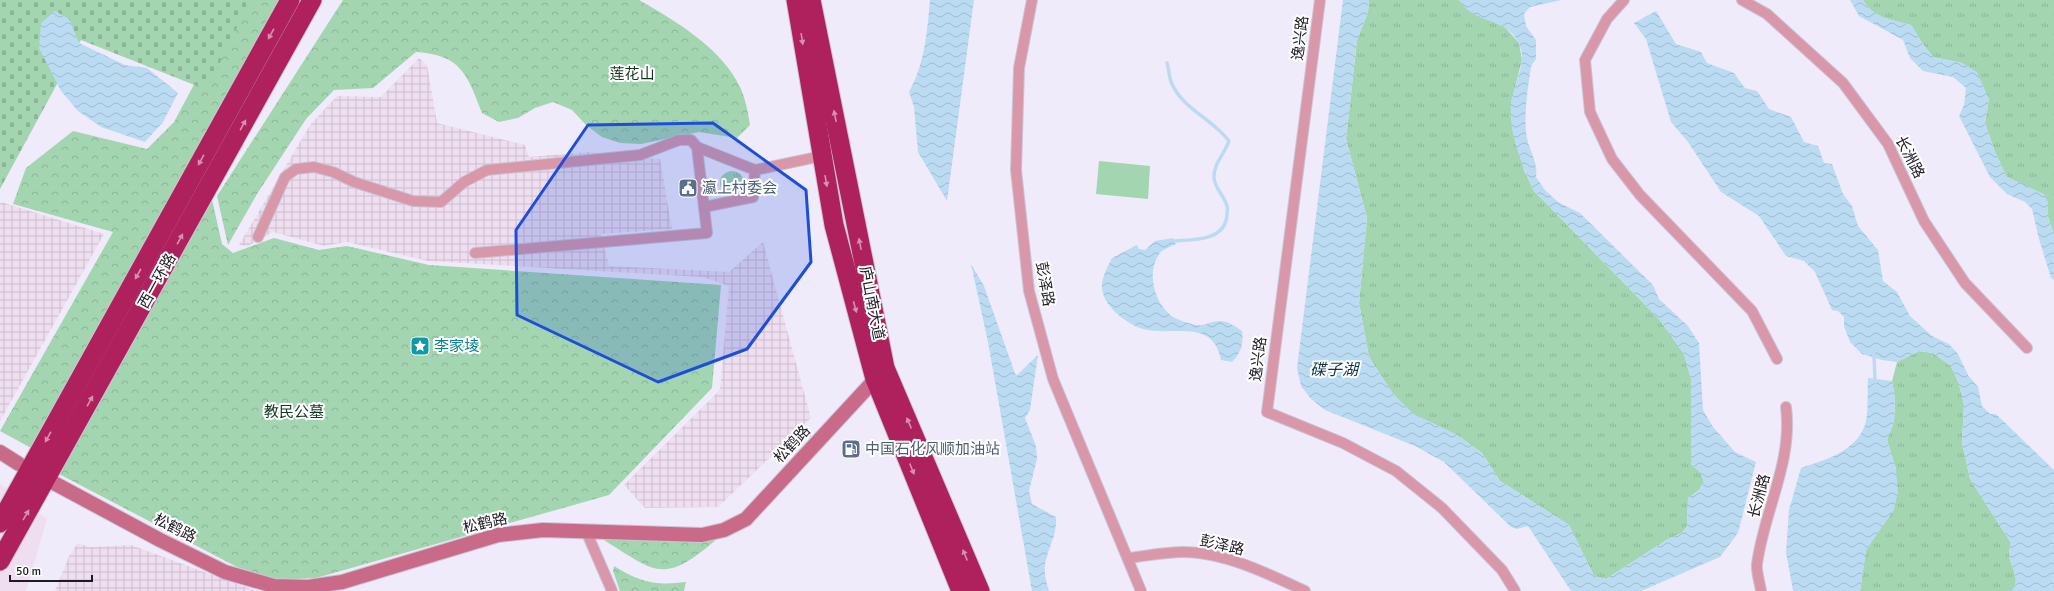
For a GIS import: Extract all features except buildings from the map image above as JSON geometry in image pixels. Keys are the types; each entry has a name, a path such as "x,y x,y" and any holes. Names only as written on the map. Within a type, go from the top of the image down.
{"highway":[{"name":"西一环路","path":"3,516 290,0"},
{"name":"西一环路","path":"0,561 312,0"},
{"name":"庐山南大道","path":"796,0 834,226 880,374 961,591"},
{"name":"庐山南大道","path":"811,0 880,374 980,591"}],"main road":[{"name":"松鹤路","path":"52,482 160,540 225,572 274,586 308,586 342,582 498,535 543,530 702,535 724,530 746,519 880,374"},
{"path":"1,453 19,464"},
{"path":"312,591 342,582"}],"street":[{"name":"彭泽路","path":"1032,0 1019,68 1016,170 1029,291 1053,379 1141,591"},
{"name":"逸兴路","path":"1320,0 1267,412 1343,443 1396,471 1442,508 1502,570 1515,591"},
{"path":"1624,0 1607,19 1585,60 1590,112 1612,159 1640,195 1752,311 1777,359"},
{"name":"长洲路","path":"1742,0 1766,14 1843,83 1888,144 1924,221 1965,283 2027,348"},
{"path":"258,237 284,177 296,169 314,167 413,201 441,202 464,182 487,170 640,155 679,140 691,140 696,147 707,233 475,253"},
{"path":"696,147 755,170 822,156"},
{"path":"704,208 753,197 755,170"},
{"name":"长洲路","path":"1761,591 1757,565 1781,473 1786,440 1786,407"},
{"path":"586,531 612,591"},
{"path":"0,569 10,542"},
{"name":"彭泽路","path":"1128,558 1183,552 1221,558 1259,570 1305,591"}],"highlighted area":[{"path":"713,123 806,190 811,262 747,349 658,382 517,315 516,230 588,125"}],"shaded area":[{"path":"419,58 427,65 437,123 525,145 529,157 589,152 660,159 672,229 601,234 609,266 729,272 763,242 811,418 718,507 645,508 624,485 720,390 729,286 703,277 428,261 347,242 324,246 273,232 248,246 239,245 310,125 337,96 381,97"},
{"path":"1,202 104,234 0,421 0,204"},
{"path":"0,484 47,519 26,591 0,591"},
{"path":"78,543 90,547 131,545 256,591 55,591 69,556"}],"green space":[{"path":"0,0 250,0 207,90 81,40 0,189"},
{"path":"239,0 282,0 33,449 0,431 113,232 13,204 26,168 73,131 147,149 174,122"},
{"name":"莲花山","path":"343,0 639,0 668,17 697,37 723,61 741,89 746,102 750,125 737,138 699,132 641,144 620,143 602,137 586,125 572,110 553,102 535,108 518,118 499,122 482,113 472,88 461,69 444,57 416,52 373,88 334,90 306,119 257,194 228,245 217,196"},
{"path":"1369,0 1459,0 1468,10 1505,27 1519,43 1522,60 1511,103 1524,170 1534,191 1659,319 1684,354 1691,379 1691,464 1701,473 1704,482 1699,490 1688,498 1687,526 1682,533 1668,539 1606,579 1594,576 1569,525 1500,481 1482,453 1457,435 1413,414 1393,394 1369,357 1359,303 1367,218 1346,139 1357,40 1368,12"},
{"path":"1863,0 2054,0 2054,235 2048,217 2048,203 2044,195 2007,177 1995,152 1985,123 1989,99 1962,63 1933,57 1911,25 1877,15"},
{"path":"1099,161 1150,166 1148,199 1096,194"},
{"path":"732,171 740,175 744,183 740,191 732,195 724,191 720,183 724,175"},
{"name":"教民公墓","path":"211,195 222,244 233,253 274,238 319,250 347,246 429,265 721,285 712,388 609,495 316,578 277,580 237,567 57,473"},
{"path":"1919,351 1933,353 1951,366 1959,384 1964,405 1962,442 1970,479 2011,543 2009,556 2016,578 2015,587 2012,591 1860,591 1866,550 1878,532 1896,469 1887,440 1894,422 1895,398 1892,381 1897,362"},
{"path":"599,537 718,538 684,563 671,568 659,569 647,566"},
{"path":"614,566 632,576 648,582 686,582 684,591 620,591 613,571"}],"water":[{"path":"930,0 974,0 947,201 918,152 914,107 909,92 919,70 922,59"},
{"name":"碟子湖","path":"1343,0 1369,0 1368,12 1357,40 1346,139 1367,218 1359,303 1369,357 1393,394 1413,414 1457,435 1482,453 1500,481 1569,525 1594,576 1606,579 1668,539 1682,533 1687,526 1688,498 1699,490 1704,482 1701,473 1691,464 1691,379 1684,354 1659,319 1534,191 1521,160 1512,126 1512,96 1522,59 1519,44 1515,36 1509,31 1495,23 1473,14 1459,0 1561,0 1530,7 1524,14 1526,26 1536,40 1536,59 1531,66 1526,102 1526,129 1528,143 1536,166 1536,177 1545,190 1558,202 1580,213 1653,285 1659,299 1688,326 1699,343 1703,410 1713,427 1735,452 1756,462 1738,533 1720,557 1641,591 1571,591 1528,526 1517,529 1511,527 1444,462 1415,446 1325,410 1311,399 1301,386 1297,368"},
{"path":"1850,0 1863,0 1877,15 1911,25 1933,57 1962,63 1977,72 1989,99 1985,123 1995,152 2007,177 2044,194 2048,203 2048,217 2054,235 2054,280 2051,278 2039,239 2032,209 2025,202 2007,194 1990,177 1959,116 1964,105 1966,88 1953,77 1923,71 1910,58 1903,40 1859,16"},
{"path":"55,11 69,19 79,43 125,65 147,68 178,93 163,122 145,142 101,127 78,111 61,91 39,48 41,23"},
{"path":"1656,11 1676,44 1701,52 1707,63 1734,73 1745,88 1757,91 1769,109 1791,117 1804,142 1818,146 1824,163 1832,164 1843,194 1852,206 1858,226 1878,250 1883,281 1897,292 1910,316 1932,336 1949,344 1958,354 1968,375 1978,387 1982,406 1990,414 1996,414 2054,470 2054,591 2012,591 2015,587 2016,578 2009,556 2011,543 1970,479 1962,442 1964,405 1959,384 1951,366 1933,353 1919,351 1897,362 1882,360 1862,354 1850,342 1844,326 1844,317 1838,311 1832,310 1815,272 1804,261 1786,256 1759,216 1721,192 1688,142 1671,122 1646,39 1634,23"},
{"path":"1173,238 1176,244 1160,253 1153,270 1154,288 1158,298 1162,306 1175,318 1199,325 1222,321 1231,324 1242,331 1243,340 1241,348 1238,355 1232,362 1221,360 1216,347 1209,338 1200,333 1190,331 1154,331 1143,329 1122,318 1115,312 1105,299 1102,291 1102,284 1112,258 1137,245 1139,249 1145,250 1155,241"},
{"path":"971,264 984,286 1016,376 1038,355 1030,410 1025,418 1036,446 1037,459 1029,491 1032,504 1056,517 1054,534 1045,564 1046,580 1049,591 1032,591 988,342"},
{"path":"1868,378 1892,381 1895,398 1894,422 1887,440 1896,469 1898,492 1894,510 1866,550 1860,591 1793,591 1786,552 1789,510 1801,468 1830,458 1839,453 1854,442 1860,434 1865,425 1867,414"}],"waterway":[{"path":"1167,63 1171,82 1177,93 1191,108 1215,126 1229,141 1217,163 1214,173 1216,185 1227,207 1225,224 1214,235 1206,238 1171,241"},
{"path":"1874,354 1875,382"}],"place":[{"name":"瀛上村委会","path":"688,188"},
{"name":"李家堎","path":"420,346"},
{"name":"中国石化风顺加油站","path":"851,449"}]}
